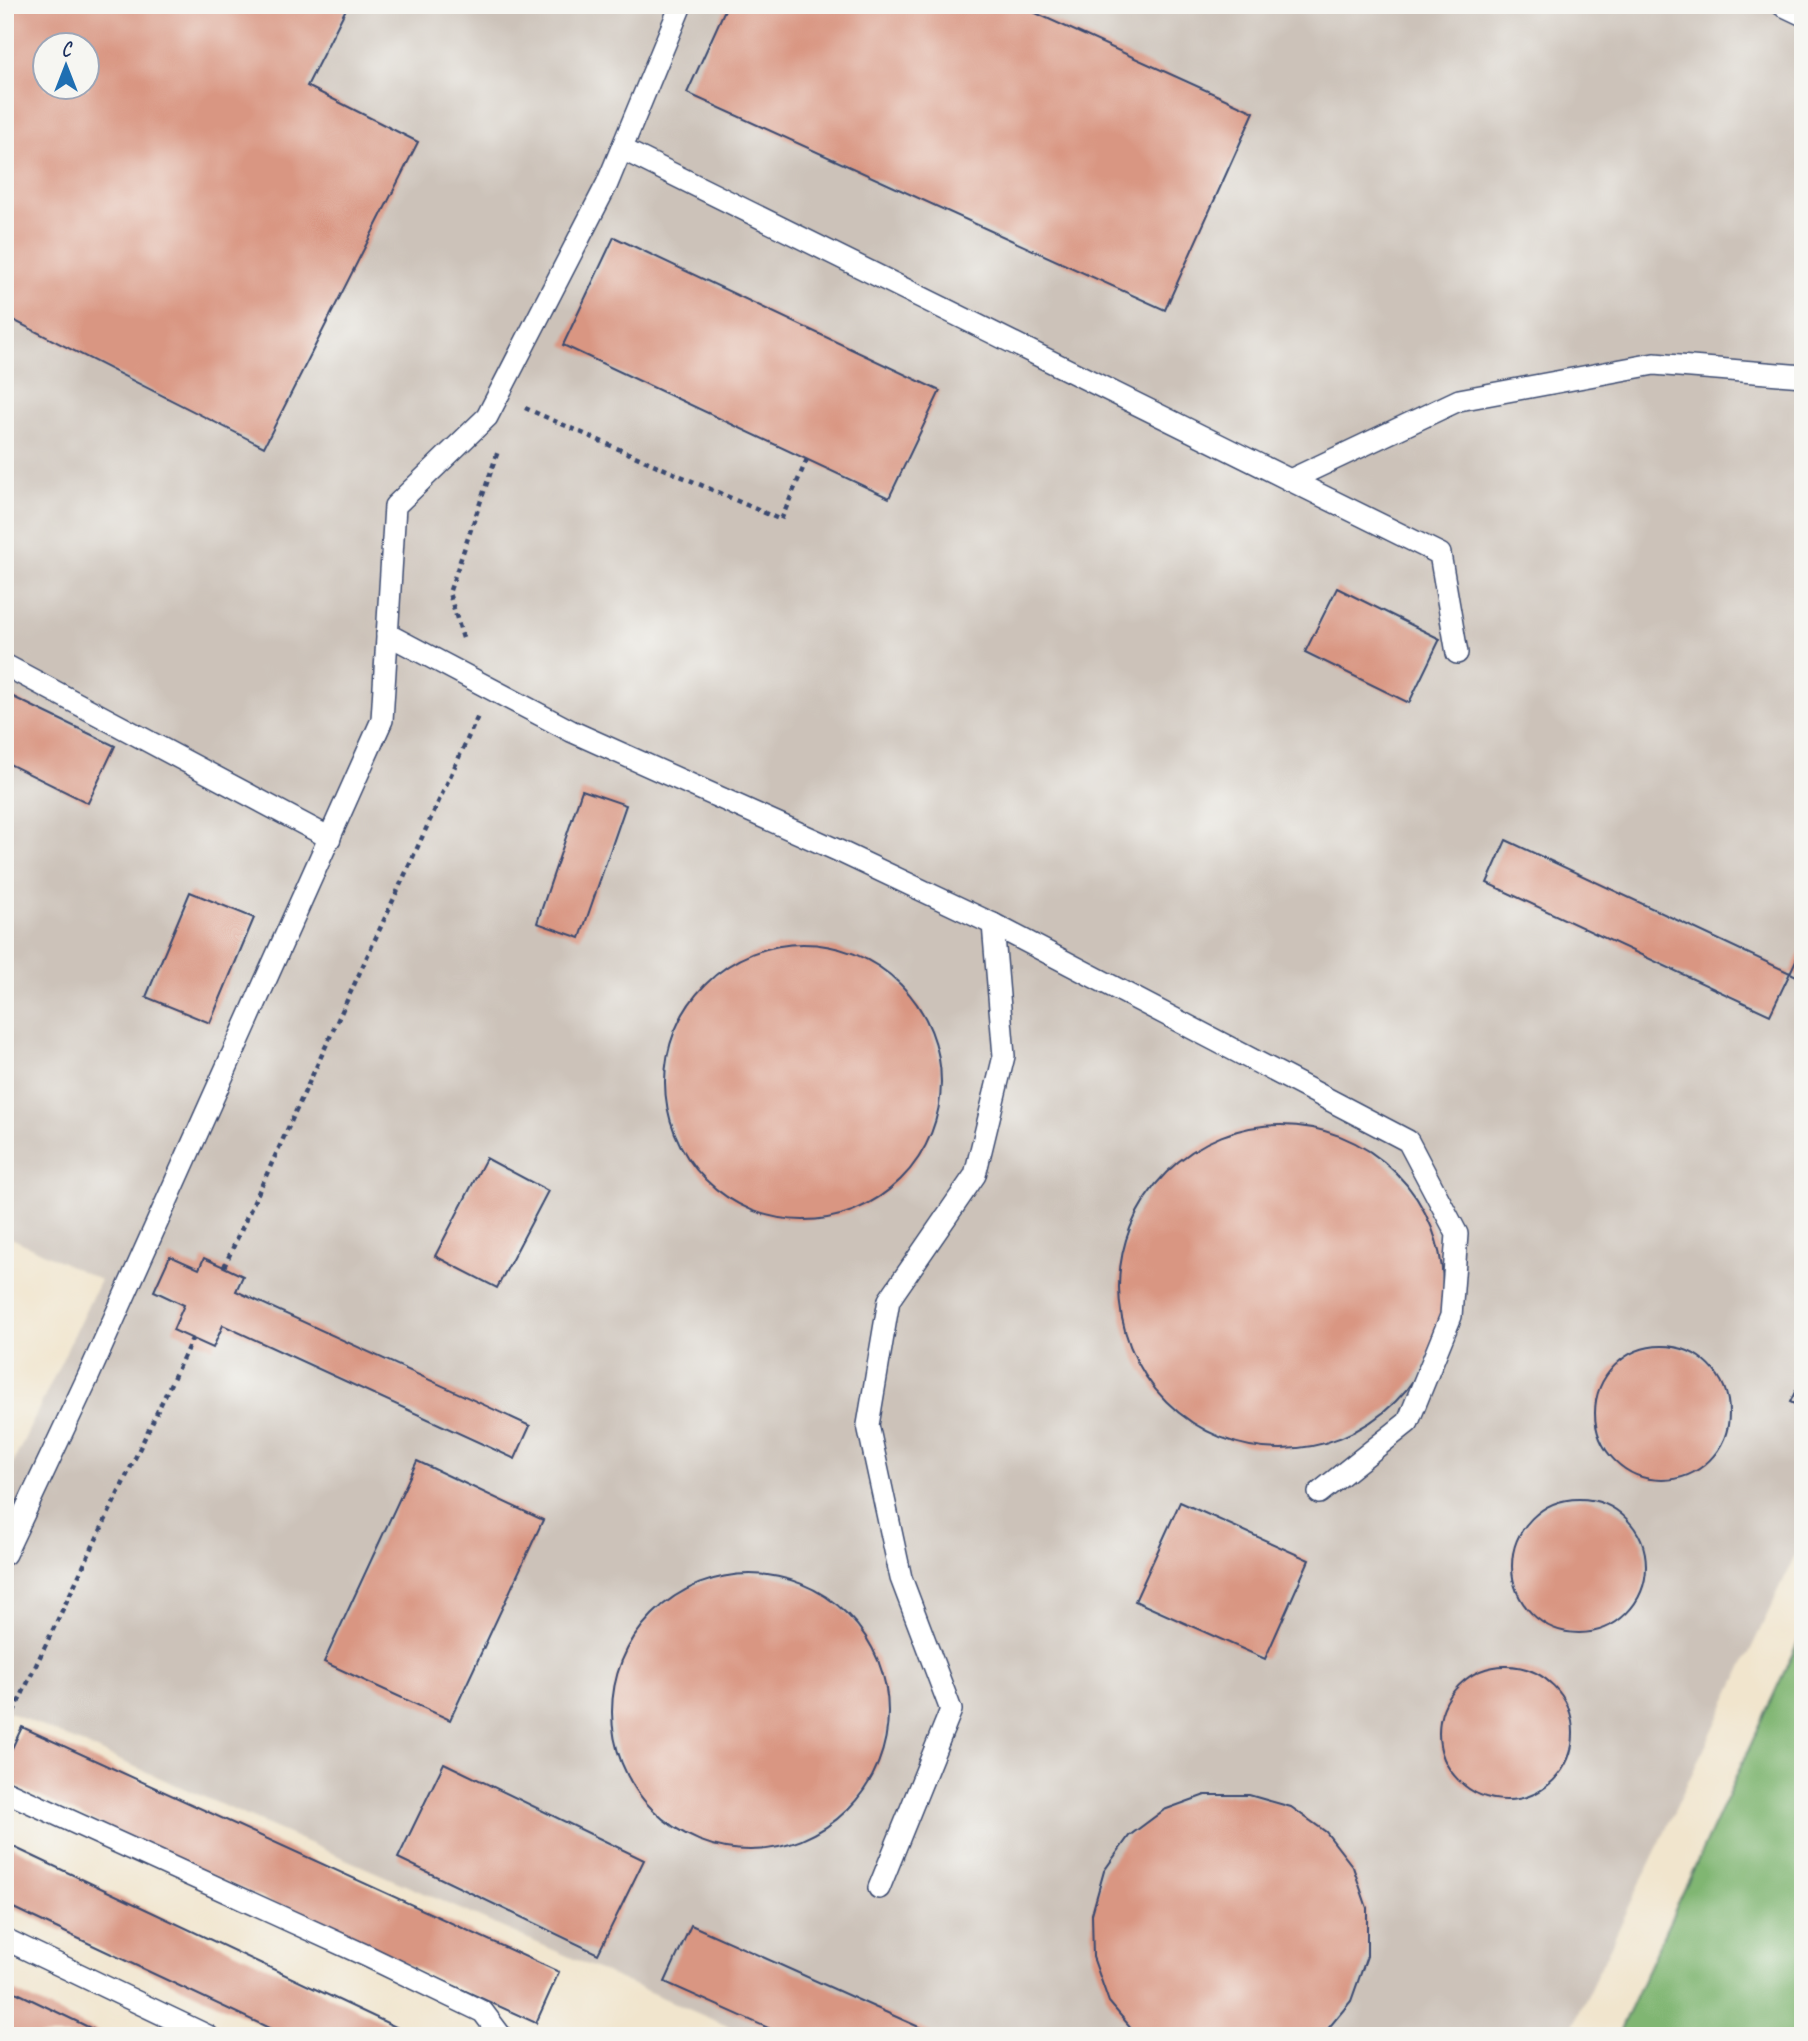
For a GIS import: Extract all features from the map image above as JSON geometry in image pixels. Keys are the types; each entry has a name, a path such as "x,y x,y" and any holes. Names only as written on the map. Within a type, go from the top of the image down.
{"lane":[{"path":"5,1554 88,1377 382,720 395,506 487,417 607,184 681,5"},
{"path":"1782,5 1803,15"},
{"path":"622,149 1440,554 1457,653"},
{"path":"1290,480 1459,400 1654,364 1803,376"},
{"path":"387,634 571,731 839,851 993,924 1408,1141 1457,1234 1451,1316 1408,1422 1319,1493"},
{"path":"5,665 330,838"},
{"path":"879,1888 951,1710 901,1578 868,1425 888,1300 975,1175 1004,1056 993,924"},
{"path":"5,1791 367,1956 483,2012 501,2036"},
{"path":"5,1939 208,2036"}],"path":[{"path":"514,404 781,520 807,460"},
{"path":"224,1267 483,705 449,593 502,442"},
{"path":"5,1730 192,1339"}],"shaded area":[{"path":"5,5 1803,5 1803,1539 1568,2036 750,2036 5,1710 5,1480 100,1280 5,1235"}],"green space":[{"path":"1803,1631 1803,2036 1617,2036"}],"building":[{"path":"5,5 348,5 307,86 418,142 264,447 5,316"},
{"path":"727,5 1018,5 1254,112 1165,310 687,93"},
{"path":"614,237 940,391 889,498 563,345"},
{"path":"1337,588 1440,639 1409,703 1305,652"},
{"path":"5,693 115,746 88,803 5,762"},
{"path":"582,790 626,805 580,938 537,923"},
{"path":"1506,840 1790,973 1770,1015 1487,883"},
{"path":"190,892 254,918 210,1023 146,997"},
{"path":"803,944 830,947 856,955 880,967 901,984 918,1005 930,1029 938,1055 941,1082 938,1109 930,1135 918,1159 901,1180 880,1197 856,1209 830,1217 803,1220 776,1217 750,1209 726,1197 705,1180 688,1159 676,1135 668,1109 665,1082 668,1055 676,1029 688,1005 705,984 726,967 750,955 776,947"},
{"path":"1803,945 1803,979 1790,973"},
{"path":"1281,1125 1328,1132 1343,1138 1371,1153 1395,1173 1415,1197 1430,1225 1436,1240 1443,1287 1436,1334 1430,1349 1415,1377 1395,1401 1371,1421 1343,1436 1328,1442 1281,1449 1234,1442 1219,1436 1191,1421 1167,1401 1147,1377 1132,1349 1126,1334 1119,1287 1126,1240 1132,1225 1147,1197 1167,1173 1191,1153 1219,1138 1234,1132"},
{"path":"486,1158 548,1191 497,1288 435,1256"},
{"path":"170,1256 199,1269 204,1258 224,1267 243,1276 236,1291 530,1426 515,1459 223,1325 213,1348 173,1330 184,1305 154,1291"},
{"path":"1662,1346 1687,1352 1709,1366 1723,1388 1729,1413 1723,1438 1709,1460 1687,1474 1662,1480 1637,1474 1615,1460 1601,1438 1595,1413 1601,1388 1615,1366 1637,1352"},
{"path":"1803,1376 1803,1408 1790,1402"},
{"path":"417,1461 543,1520 450,1720 324,1662"},
{"path":"1579,1499 1604,1504 1626,1519 1641,1541 1646,1566 1641,1591 1626,1613 1604,1628 1579,1633 1554,1628 1532,1613 1517,1591 1512,1566 1517,1541 1532,1519 1554,1504"},
{"path":"1180,1502 1309,1560 1265,1659 1135,1601"},
{"path":"750,1574 777,1577 803,1585 827,1597 848,1614 865,1635 877,1659 885,1685 888,1712 885,1739 877,1765 865,1789 848,1810 827,1827 803,1839 777,1847 750,1850 723,1847 697,1839 673,1827 652,1810 635,1789 623,1765 615,1739 612,1712 615,1685 623,1659 635,1635 652,1614 673,1597 697,1585 723,1577"},
{"path":"1506,1666 1531,1672 1553,1686 1567,1708 1573,1733 1567,1758 1553,1780 1531,1794 1506,1800 1481,1794 1459,1780 1445,1758 1439,1733 1445,1708 1459,1686 1481,1672"},
{"path":"22,1727 559,1972 536,2023 5,1781 5,1763"},
{"path":"444,1763 644,1860 598,1954 398,1858"},
{"path":"1205,1795 1249,1795 1291,1807 1326,1832 1353,1867 1367,1908 1367,1956 1351,2001 1322,2036 1138,2036 1109,2002 1093,1957 1092,1914 1104,1871 1129,1836 1164,1810"},
{"path":"5,1843 415,2036 286,2036 5,1904"},
{"path":"691,1925 939,2036 786,2036 665,1982"},
{"path":"5,1987 107,2036 5,2036"}]}
